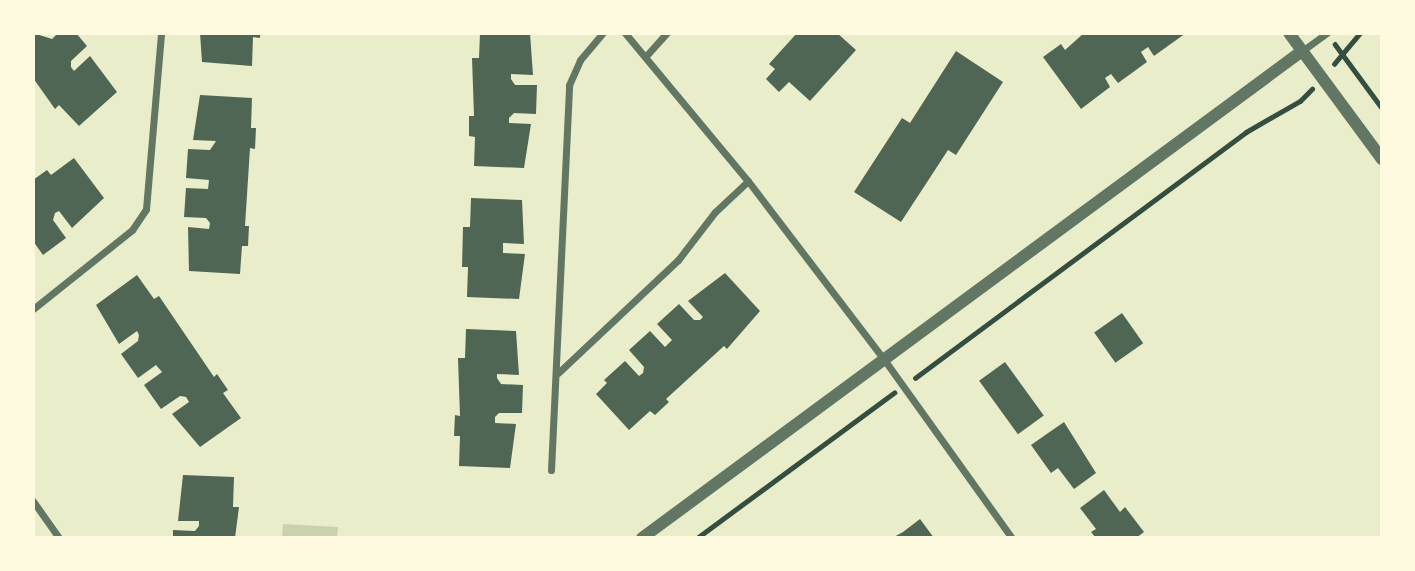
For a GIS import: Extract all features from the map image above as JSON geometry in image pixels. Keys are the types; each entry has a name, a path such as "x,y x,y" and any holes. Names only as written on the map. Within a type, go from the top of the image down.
{"street":[{"path":"33,309 132,230 146,209 161,33"},
{"path":"551,470 558,373 569,85 580,60 603,33"},
{"path":"625,33 748,181 904,386 1012,538"},
{"path":"646,56 667,33"},
{"path":"1289,33 1382,159"},
{"path":"642,538 1327,33"},
{"path":"558,373 678,260 715,212 748,181"},
{"path":"33,501 60,538"}],"path":[{"path":"1327,33 1382,108"},
{"path":"697,538 1246,132 1300,101 1360,33"}],"green space":[{"path":"283,524 338,527 337,538 282,538"}],"building":[{"path":"33,33 52,39 58,33 76,33 87,46 71,61 71,67 74,71 90,56 117,92 79,126 59,105 55,109 33,78"},
{"path":"200,33 260,33 260,38 253,37 252,66 202,62"},
{"path":"480,33 530,33 533,75 511,74 511,79 515,85 537,85 536,114 514,113 509,118 509,123 531,124 524,168 474,166 475,137 469,136 469,116 474,116 472,58 479,58"},
{"path":"797,33 837,33 856,50 810,101 789,82 779,92 766,79 775,69 769,64"},
{"path":"1084,33 1186,33 1154,56 1148,47 1141,52 1147,62 1118,83 1111,74 1105,78 1110,87 1081,109 1043,57 1061,44 1065,50"},
{"path":"956,51 1003,82 956,155 948,150 901,222 854,192 902,118 910,123"},
{"path":"200,95 252,98 251,128 256,128 255,149 250,148 245,226 249,226 248,246 242,246 240,274 189,271 188,227 209,229 210,223 206,218 184,217 186,188 208,189 209,180 186,178 188,149 210,150 216,141 193,140"},
{"path":"74,158 104,198 72,228 59,211 55,213 53,220 66,238 43,255 33,241 33,180 47,170 51,175"},
{"path":"471,198 522,200 524,244 503,243 503,253 525,254 519,299 467,297 468,267 462,267 463,227 470,227"},
{"path":"725,273 760,311 727,349 724,346 666,399 669,402 655,415 650,411 629,430 596,394 607,383 604,380 625,361 639,376 643,373 644,367 629,350 650,331 665,347 672,340 657,324 679,304 694,320 700,320 703,317 688,301"},
{"path":"137,275 154,299 159,296 214,377 217,374 228,390 223,393 241,418 200,447 172,414 189,402 186,397 180,396 161,409 144,385 162,372 156,365 138,378 121,354 138,341 137,331 119,344 96,305"},
{"path":"1122,313 1143,343 1115,363 1094,333"},
{"path":"466,329 516,331 519,375 497,374 497,378 501,384 523,385 522,413 499,413 495,417 495,423 516,424 510,468 459,466 460,436 454,436 455,415 460,416 458,358 465,358"},
{"path":"1005,362 1044,415 1018,434 979,381"},
{"path":"1064,422 1096,473 1074,489 1058,468 1051,473 1031,445"},
{"path":"183,475 234,477 233,507 239,507 235,538 173,538 173,530 195,531 199,526 199,521 178,521"},
{"path":"1104,490 1120,512 1125,507 1144,532 1136,538 1096,538 1091,532 1096,529 1080,508"},
{"path":"920,519 934,538 892,538 903,532"}]}
